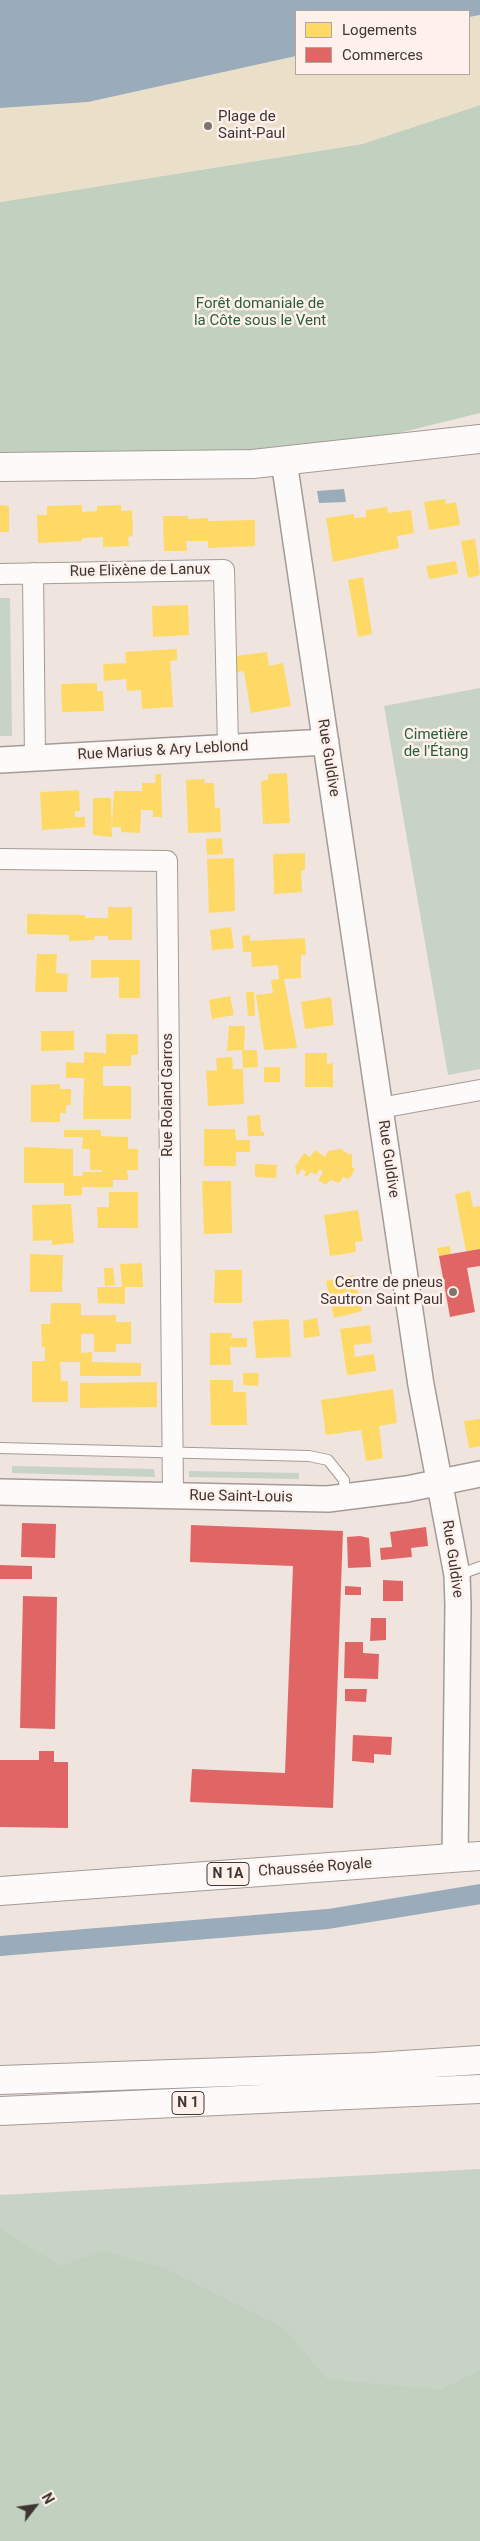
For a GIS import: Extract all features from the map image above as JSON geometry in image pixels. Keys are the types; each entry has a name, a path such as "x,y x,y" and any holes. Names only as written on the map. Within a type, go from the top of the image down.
{"main road":[{"path":"0,467 284,461 480,439"},
{"name":"Chaussée Royale","path":"0,1891 468,1857"},
{"name":"N 1","path":"0,2080 373,2067 480,2060"},
{"name":"N 1","path":"0,2111 480,2089"}],"street":[{"name":"Rue Guldive","path":"284,461 380,1108 438,1482 457,1575 468,1857"},
{"name":"Rue Elixène de Lanux","path":"0,574 224,570 228,747"},
{"path":"33,573 35,758"},
{"name":"Rue Marius & Ary Leblond","path":"0,760 326,742"},
{"name":"Rue Roland Garros","path":"0,859 167,861 173,1496"},
{"path":"380,1108 480,1090"},
{"name":"Rue Saint-Louis","path":"0,1492 346,1497 480,1474"}],"lane":[{"path":"0,1448 309,1456 328,1460 344,1480 346,1497"},
{"path":"457,1575 480,1567"}],"green space":[{"name":"Forêt domaniale de la Côte sous le Vent","path":"480,105 480,413 284,461 0,467 0,202 362,144"},
{"path":"0,598 10,598 12,736 0,736"},
{"name":"Cimetière de l'Étang","path":"480,688 480,1069 448,1075 384,706"},
{"path":"12,1466 154,1469 155,1477 12,1473"},
{"path":"189,1471 299,1473 299,1479 189,1477"},
{"path":"480,2169 480,2541 0,2541 0,2195"},
{"path":"0,2229 61,2266 103,2251 164,2268 284,2328 327,2379 441,2390 480,2370 480,2541 0,2541"}],"sand":[{"name":"Plage de Saint-Paul","path":"480,15 480,105 362,144 0,202 0,108 88,102 295,56 295,75 470,75 470,17"}],"water":[{"path":"0,0 480,0 480,15 470,17 470,10 295,10 295,56 88,102 0,108"},
{"path":"344,489 346,502 319,503 317,491"}],"building: Logements":[{"path":"445,499 446,504 456,502 460,525 429,530 424,502"},
{"path":"0,505 9,506 9,532 0,532"},
{"path":"82,505 82,512 97,511 97,506 121,505 121,511 132,510 133,536 128,537 129,546 103,547 103,537 82,538 82,541 38,543 37,515 47,515 47,506"},
{"path":"387,507 388,513 411,510 414,533 397,536 399,548 333,562 326,518 354,514 354,518 366,517 366,510"},
{"path":"163,516 188,516 188,519 208,518 208,521 255,520 255,546 208,548 208,541 186,541 187,551 164,551"},
{"path":"475,539 480,575 468,578 461,541"},
{"path":"456,561 458,574 429,579 426,566"},
{"path":"363,577 372,634 358,637 348,580"},
{"path":"188,605 189,635 153,637 152,606"},
{"path":"177,649 177,660 170,661 173,707 142,709 141,690 127,691 126,679 104,681 103,664 126,663 125,652"},
{"path":"267,652 269,666 283,663 291,706 251,713 244,671 237,672 236,656"},
{"path":"97,683 97,691 103,691 104,711 62,712 61,684"},
{"path":"287,773 290,823 263,824 261,781 268,780 268,774"},
{"path":"156,774 161,774 162,817 153,817 153,810 141,810 140,833 121,832 121,827 112,827 114,791 142,791 142,783 155,783"},
{"path":"205,779 204,783 214,783 215,808 220,808 221,832 188,833 186,780"},
{"path":"79,790 80,811 75,811 75,817 85,817 85,827 42,830 40,792"},
{"path":"93,798 111,798 112,837 93,835"},
{"path":"222,838 223,854 207,855 206,839"},
{"path":"305,853 305,870 301,871 302,892 274,894 273,854"},
{"path":"234,858 235,911 209,913 207,859"},
{"path":"108,907 132,907 132,940 108,940 108,936 95,936 94,940 69,941 69,935 27,934 27,914 85,915 85,918 108,918"},
{"path":"231,927 234,948 212,950 210,930"},
{"path":"250,935 250,941 305,938 306,955 301,955 301,978 284,979 297,1048 264,1050 256,995 273,993 271,980 279,979 278,965 252,967 251,952 243,952 242,936"},
{"path":"37,954 57,954 56,973 68,974 67,992 35,992"},
{"path":"91,960 140,960 140,998 119,998 119,977 91,978"},
{"path":"246,992 254,992 255,1016 248,1016"},
{"path":"230,996 234,1015 212,1019 209,1000"},
{"path":"331,997 334,1025 305,1029 301,1002"},
{"path":"229,1026 245,1026 244,1050 257,1050 258,1067 243,1068 242,1050 227,1051"},
{"path":"41,1031 74,1031 74,1050 41,1051"},
{"path":"106,1034 138,1034 138,1055 131,1055 131,1066 103,1066 103,1086 131,1086 131,1119 83,1119 84,1078 66,1078 66,1062 84,1063 84,1052 104,1053 106,1055"},
{"path":"305,1053 327,1053 327,1064 333,1063 333,1087 305,1087"},
{"path":"232,1057 233,1069 243,1069 244,1104 208,1106 206,1071 217,1070 216,1058"},
{"path":"264,1067 280,1067 280,1082 264,1082"},
{"path":"60,1084 60,1089 71,1089 71,1105 66,1105 66,1113 60,1113 60,1122 31,1122 31,1085"},
{"path":"260,1115 261,1132 264,1132 264,1136 248,1136 247,1116"},
{"path":"204,1129 235,1129 236,1140 250,1140 250,1152 236,1152 236,1166 204,1166"},
{"path":"64,1130 101,1130 101,1136 128,1137 128,1149 138,1149 138,1170 127,1170 128,1180 113,1180 113,1187 82,1187 82,1195 64,1196 64,1183 24,1183 24,1147 73,1149 73,1176 83,1176 83,1172 102,1172 102,1170 90,1170 90,1149 82,1149 83,1137 64,1137"},
{"path":"341,1149 350,1155 352,1153 352,1167 355,1169 349,1179 343,1177 339,1183 330,1180 326,1185 318,1180 323,1172 320,1169 316,1175 311,1172 307,1177 304,1175 306,1172 302,1169 297,1176 295,1167 304,1153 310,1157 315,1150 325,1157 328,1151"},
{"path":"255,1164 277,1165 276,1178 255,1177"},
{"path":"202,1181 231,1181 232,1233 204,1234"},
{"path":"470,1191 473,1207 480,1206 480,1249 466,1251 455,1194"},
{"path":"109,1192 138,1192 138,1228 98,1228 97,1207 109,1207"},
{"path":"71,1204 74,1243 52,1245 52,1240 33,1241 32,1205"},
{"path":"358,1210 363,1241 355,1242 356,1252 330,1256 324,1215"},
{"path":"450,1246 451,1254 439,1256 437,1248"},
{"path":"30,1254 63,1255 62,1292 30,1292"},
{"path":"142,1263 143,1287 125,1287 125,1304 98,1303 97,1287 122,1287 120,1264"},
{"path":"104,1268 113,1268 115,1285 105,1286"},
{"path":"215,1270 242,1270 242,1303 214,1303"},
{"path":"354,1275 362,1311 334,1318 326,1281"},
{"path":"51,1303 81,1303 81,1315 116,1315 116,1322 131,1322 131,1344 116,1344 116,1352 94,1352 94,1334 81,1334 81,1353 92,1352 92,1362 141,1363 141,1376 80,1376 80,1362 60,1362 61,1381 68,1381 68,1402 32,1402 32,1361 45,1361 45,1347 42,1347 41,1324 50,1324"},
{"path":"317,1318 320,1336 304,1338 303,1321"},
{"path":"289,1319 291,1357 256,1358 253,1321"},
{"path":"370,1325 372,1343 354,1345 355,1357 374,1354 376,1371 347,1375 340,1329"},
{"path":"210,1333 232,1333 231,1338 247,1338 247,1347 230,1347 231,1365 210,1365"},
{"path":"243,1373 259,1373 258,1386 243,1385"},
{"path":"210,1380 233,1380 233,1392 246,1392 247,1425 211,1425"},
{"path":"157,1382 157,1407 80,1408 80,1383"},
{"path":"393,1389 397,1423 379,1426 383,1458 366,1461 361,1430 326,1435 321,1400"},
{"path":"480,1419 480,1446 469,1448 464,1421"}],"building: Commerces":[{"path":"480,1249 480,1266 467,1268 475,1312 450,1317 439,1256"},
{"path":"22,1523 56,1524 55,1558 21,1557"},
{"path":"191,1525 343,1531 333,1808 190,1802 192,1769 285,1773 293,1566 190,1562"},
{"path":"426,1527 428,1546 411,1548 412,1557 381,1560 380,1548 392,1547 390,1532"},
{"path":"360,1536 369,1538 371,1567 348,1568 347,1537"},
{"path":"0,1565 32,1566 32,1579 0,1579"},
{"path":"383,1580 403,1581 403,1601 383,1601"},
{"path":"345,1586 361,1587 361,1595 345,1595"},
{"path":"23,1596 57,1597 55,1729 20,1728"},
{"path":"371,1618 386,1618 386,1640 370,1641"},
{"path":"345,1642 363,1642 363,1653 379,1654 378,1679 344,1678"},
{"path":"345,1689 367,1689 366,1702 345,1701"},
{"path":"353,1735 392,1737 391,1755 374,1754 374,1763 352,1761"},
{"path":"39,1751 54,1751 54,1762 68,1762 68,1828 0,1827 0,1760 39,1760"}],"waterway":[{"path":"0,1946 328,1919 480,1894"}],"place":[{"name":"Plage de Saint-Paul","path":"208,126"},
{"name":"Centre de pneus Sautron Saint Paul","path":"453,1292"}]}
